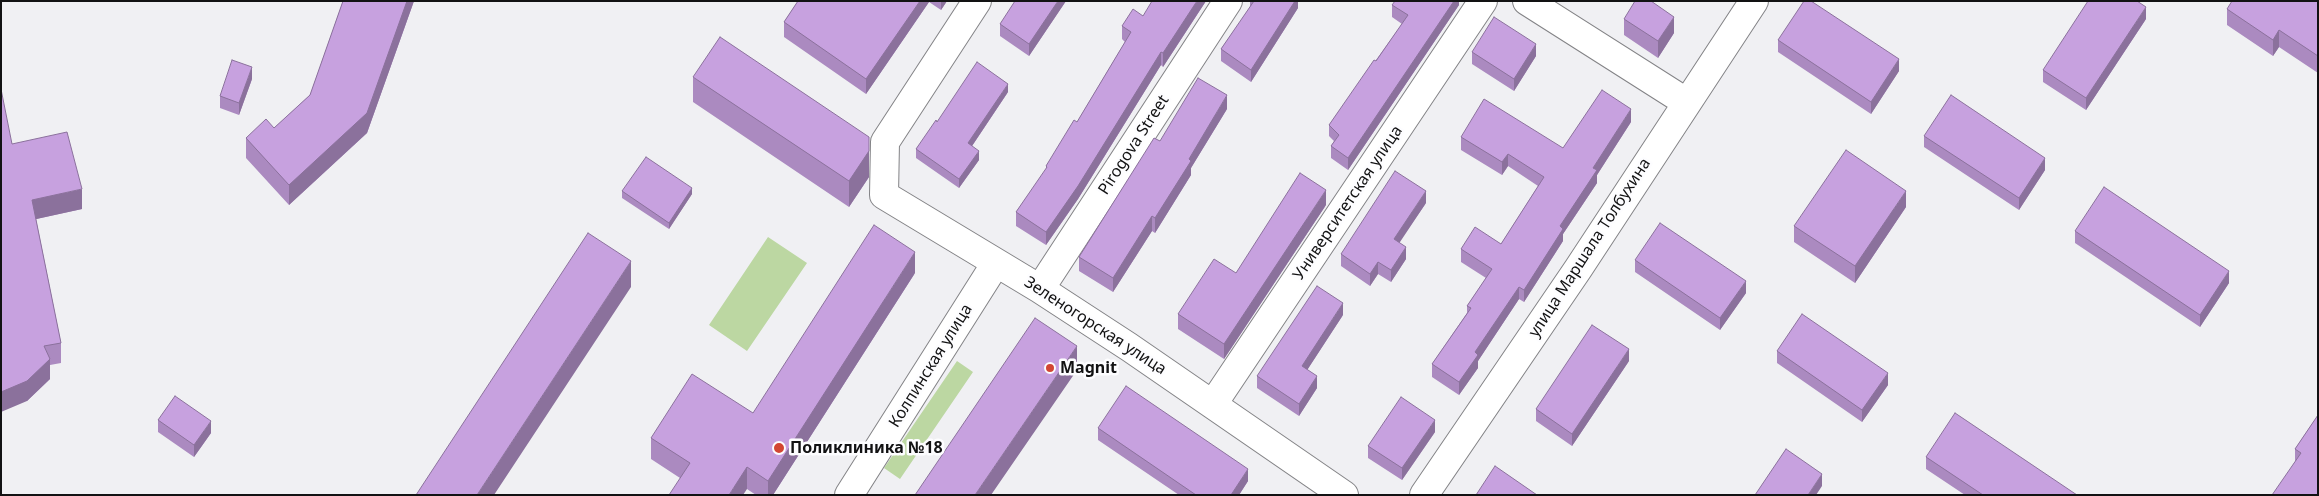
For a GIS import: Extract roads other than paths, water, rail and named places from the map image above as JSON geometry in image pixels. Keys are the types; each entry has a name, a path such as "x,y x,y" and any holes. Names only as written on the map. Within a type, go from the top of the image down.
{"street":[{"name":"Зеленогорская улица","path":"977,1 885,142 884,195 1040,289 1213,404 1344,495"},
{"name":"Pirogova Street","path":"1040,289 1228,1"},
{"name":"Университетская улица","path":"1213,404 1483,1"},
{"path":"1527,1 1686,102"},
{"name":"улица Маршала Толбухина","path":"1424,495 1578,269 1754,1"},
{"name":"Колпинская улица","path":"849,495 996,263"}],"place":[{"name":"Magnit","path":"1050,368"},
{"name":"Поликлиника №18","path":"779,448"}]}
